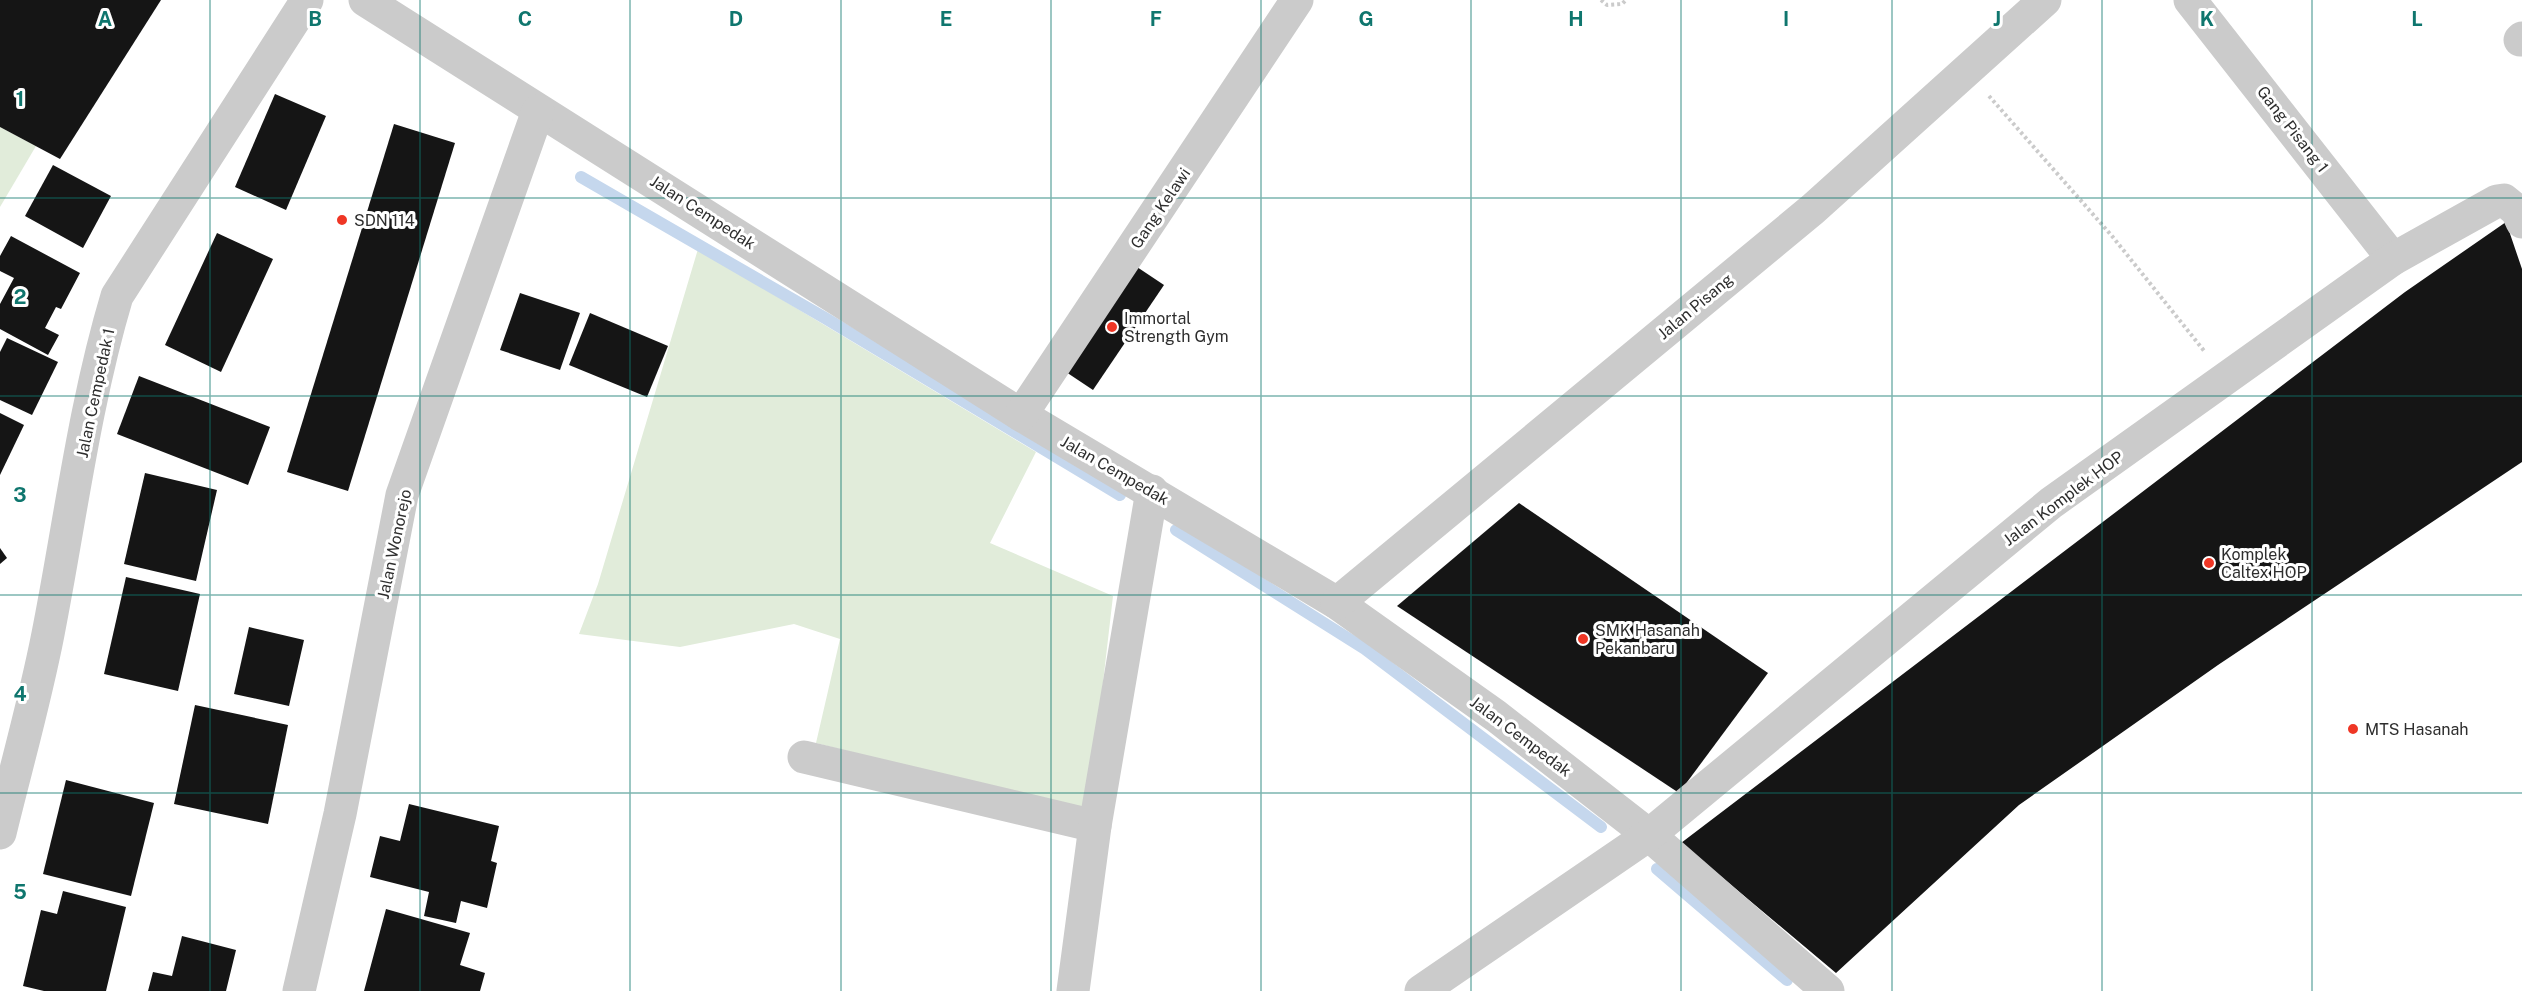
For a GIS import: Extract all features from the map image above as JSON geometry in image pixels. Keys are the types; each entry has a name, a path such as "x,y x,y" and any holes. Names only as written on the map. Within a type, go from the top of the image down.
{"street":[{"name":"Jalan Cempedak 1","path":"0,833 48,638 103,341 117,296 307,0"},
{"name":"Jalan Cempedak","path":"365,0 538,111 598,145 1021,415 1337,603 1496,716 1649,835 1811,986"},
{"name":"Gang Kelawi","path":"1021,415 1297,0"},
{"name":"Jalan Pisang","path":"1337,603 1813,208 2046,0"},
{"name":"Gang Pisang 1","path":"2190,0 2393,259"},
{"name":"Jalan Wonorejo","path":"299,991 340,813 402,495 538,111"},
{"name":"Jalan Komplek HOP","path":"1421,991 1649,835 2050,503 2393,259 2488,206 2513,211"},
{"path":"1073,991 1095,826 1152,491"},
{"path":"804,757 1095,826"}],"path":[{"path":"1600,0 1607,5 1622,4 1626,0"},
{"path":"1967,71 2112,236 2226,378"}],"green space":[{"path":"0,127 36,146 0,207"},
{"path":"698,249 1036,452 990,543 1113,596 1088,812 816,743 840,639 794,624 680,647 579,634 598,584"}],"building":[{"path":"0,0 161,0 60,159 0,127"},
{"path":"275,94 326,116 286,210 235,187"},
{"path":"394,124 455,143 348,491 287,472"},
{"path":"53,165 111,196 83,248 25,216"},
{"name":"Komplek Caltex HOP","path":"2506,222 2522,269 2522,462 2218,665 2019,805 1836,973 1681,843 2405,292"},
{"path":"217,233 273,259 221,372 165,345"},
{"path":"11,236 80,273 61,309 56,307 45,328 59,335 48,355 0,329 0,304 14,278 0,271 0,256"},
{"name":"Immortal Strength Gym","path":"1131,263 1164,285 1093,390 1060,368"},
{"path":"520,293 580,313 560,370 500,350"},
{"path":"590,313 668,346 647,397 569,365"},
{"path":"7,338 58,362 32,415 0,400 0,352"},
{"path":"139,376 270,427 248,485 117,434"},
{"path":"0,413 24,425 0,475"},
{"path":"145,473 217,490 196,581 124,564"},
{"name":"SMK Hasanah Pekanbaru","path":"1519,503 1768,673 1679,793 1397,606"},
{"path":"0,548 7,558 0,564"},
{"path":"126,577 200,594 178,691 104,674"},
{"path":"249,627 304,640 289,706 234,694"},
{"path":"195,705 288,725 268,824 174,804"},
{"path":"66,780 154,803 131,896 43,874"},
{"path":"409,804 499,826 491,861 497,863 487,908 461,901 456,923 424,916 429,892 370,877 380,836 400,841"},
{"path":"63,891 126,907 106,991 44,991 23,986 41,910 57,914"},
{"path":"386,909 470,933 460,965 485,973 480,991 364,991"},
{"path":"182,936 236,950 226,991 148,991 153,972 172,976"}],"waterway":[{"path":"581,177 825,318 1120,495"},
{"path":"1176,530 1365,649 1601,827"},
{"path":"1657,869 1787,980"}],"place":[{"name":"SDN 114","path":"342,220"},
{"name":"Immortal Strength Gym","path":"1112,327"},
{"name":"Komplek Caltex HOP","path":"2209,563"},
{"name":"SMK Hasanah Pekanbaru","path":"1583,639"},
{"name":"MTS Hasanah","path":"2353,729"}]}
